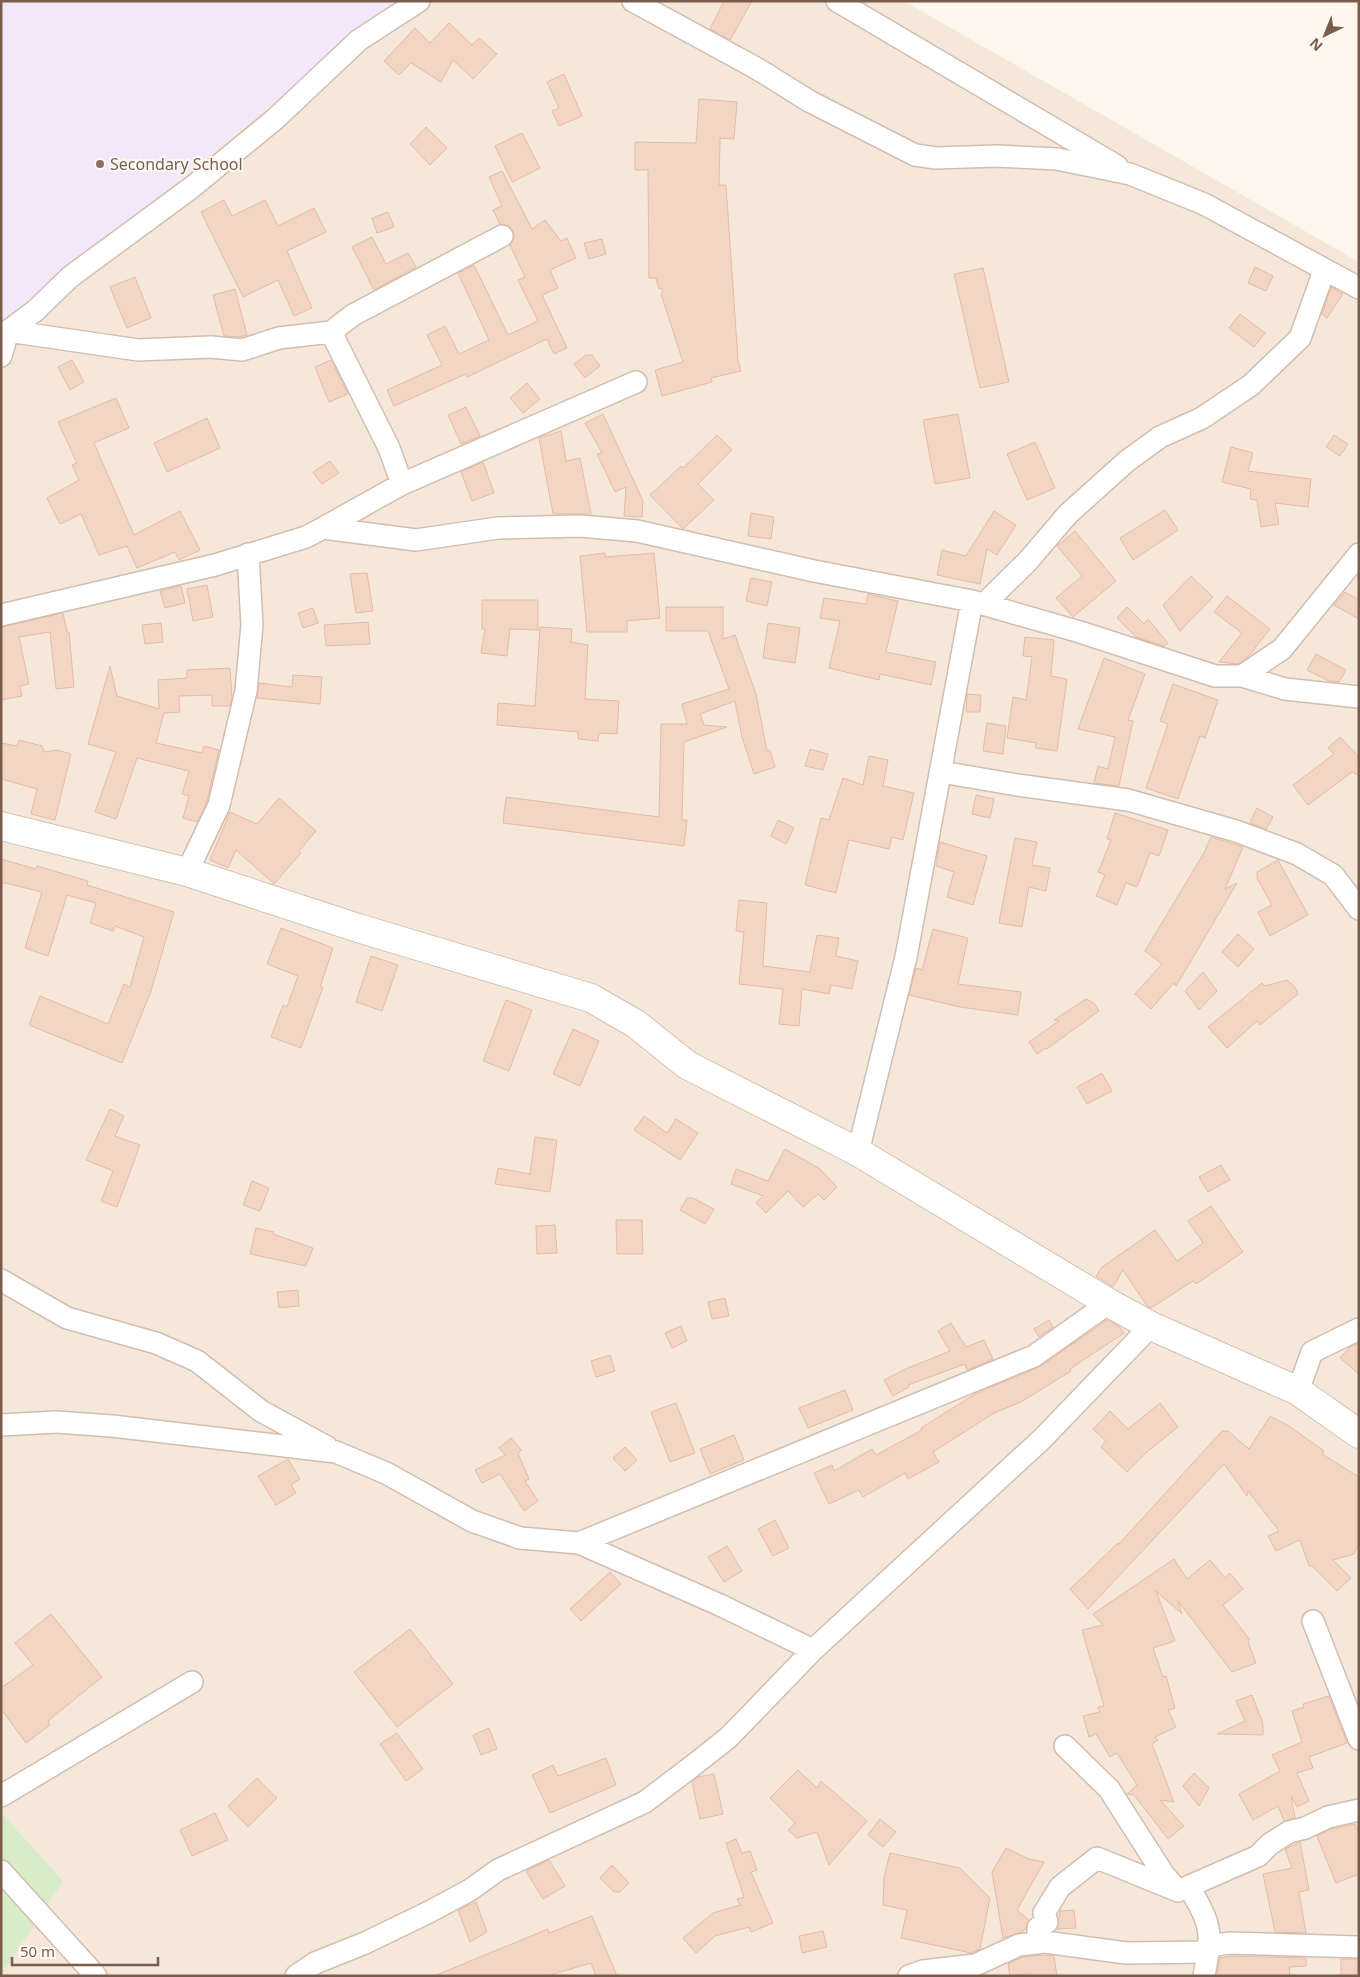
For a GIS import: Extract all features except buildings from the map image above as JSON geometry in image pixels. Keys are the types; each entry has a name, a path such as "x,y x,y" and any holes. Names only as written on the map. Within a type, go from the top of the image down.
{"main road":[{"path":"1,826 187,872 358,928 591,998 636,1024 687,1065 858,1152 1109,1303 1151,1326 1298,1391 1359,1434"}],"street":[{"path":"1,356 8,331 35,311 70,277 191,188 274,120 359,40 419,1"},
{"path":"633,1 756,68 809,101 915,155 936,158 997,156 1057,160 1130,174"},
{"path":"837,1 1130,174 1204,204 1324,272 1359,288"},
{"path":"8,331 138,350 211,347 242,350 279,338 331,332 352,314 502,236"},
{"path":"858,1152 906,957 941,772 978,603 1027,562 1068,514 1126,461 1160,437 1202,418 1251,385 1300,338 1324,272"},
{"path":"331,332 389,448 402,484"},
{"path":"1,615 215,565 306,537 402,484 636,382"},
{"path":"323,528 416,540 498,528 580,526 637,531 814,571 978,603 1080,632 1215,676 1242,676 1285,689 1359,697"},
{"path":"187,872 219,805 246,691 252,625 248,554"},
{"path":"1242,676 1282,649 1359,554"},
{"path":"941,772 1017,785 1128,800 1236,831 1297,854 1333,875 1359,909"},
{"path":"1,1280 67,1318 156,1343 197,1361 261,1411 336,1452 386,1473 472,1521 520,1538 579,1543 720,1605 813,1650"},
{"path":"579,1543 1034,1356 1109,1303"},
{"path":"296,1976 315,1963 365,1943 429,1912 470,1890 498,1870 645,1802 729,1737 813,1650 1042,1439 1151,1326"},
{"path":"1298,1391 1312,1352 1359,1329"},
{"path":"1,1425 56,1422 112,1426 336,1452"},
{"path":"1313,1621 1359,1739"},
{"path":"1,1796 192,1682"},
{"path":"1065,1746 1109,1789 1164,1874 1200,1906 1209,1939 1204,1976"},
{"path":"1045,1942 1038,1936 1038,1928 1047,1922 1044,1913 1060,1887 1096,1858 1184,1890 1258,1856 1270,1844 1288,1832 1305,1828 1328,1817 1359,1810"},
{"path":"1,1871 96,1976"},
{"path":"909,1976 923,1971 975,1965 1019,1945 1045,1942 1126,1952 1207,1952 1216,1945 1229,1943 1359,1947"}],"shaded area":[{"name":"Secondary School","path":"1,1 396,1 1,328"},
{"path":"396,1 904,1 1359,262 1359,1976 1,1976 1,1969 63,1881 1,1812 1,328"}],"green space":[{"path":"1,1812 63,1881 1,1975"}],"place":[{"name":"Secondary School","path":"100,164"}]}
